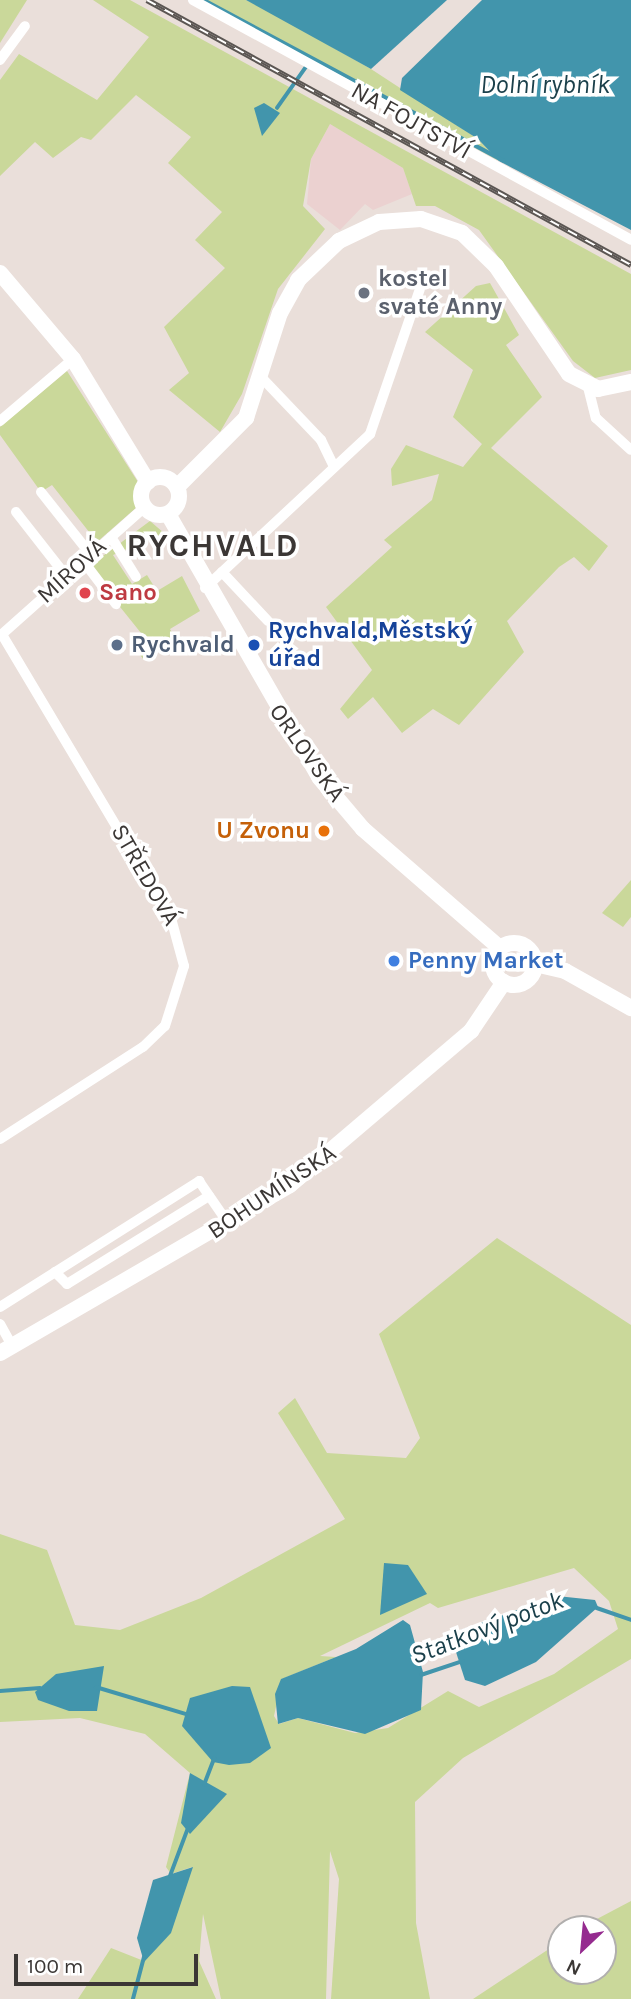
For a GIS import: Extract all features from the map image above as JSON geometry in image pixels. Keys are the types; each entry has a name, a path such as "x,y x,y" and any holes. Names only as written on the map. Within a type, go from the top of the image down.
{"main road":[{"path":"177,487 234,434 262,379 280,313 310,265 358,230 409,218 451,228 482,250 552,356 588,387 631,383"},
{"path":"0,273 73,359 148,482 145,508 168,514 179,500 177,487 164,477 148,482"},
{"name":"ORLOVSKÁ","path":"168,514 205,588 318,777 363,829 500,948"},
{"path":"535,964 525,982 504,982 493,966 500,948 519,944 535,964 565,971 631,1008"},
{"name":"BOHUMÍNSKÁ","path":"6,1349 290,1185 368,1124 471,1031 504,982"}],"street":[{"name":"NA FOJTSTVÍ","path":"192,0 631,240"},
{"path":"0,60 25,26"},
{"path":"205,588 370,434 402,348 420,289"},
{"path":"0,421 73,359"},
{"path":"262,379 321,440 334,467"},
{"path":"588,387 596,418 631,450"},
{"path":"41,492 116,604"},
{"name":"MÍROVÁ","path":"1,635 145,508"},
{"path":"16,512 66,577"},
{"path":"111,537 136,577"},
{"path":"222,572 268,621"},
{"name":"STŘEDOVÁ","path":"0,1139 143,1047 165,1026 181,992 184,966 171,918 1,635"},
{"path":"0,1307 199,1181 228,1223"},
{"path":"55,1272 67,1284 209,1196"},
{"path":"0,1324 6,1349"}],"shaded area":[{"path":"330,124 403,168 412,194 373,210 365,204 340,230 307,204 311,159"}],"green space":[{"path":"0,0 27,0 0,43"},
{"path":"93,0 130,0 631,274 631,370 595,378 573,361 479,230 435,206 416,206 403,168 330,124 311,159 303,206 325,229 278,289 242,394 220,432 169,390 189,373 164,327 225,268 195,240 222,212 168,163 191,137 136,95 91,140 81,137 53,158 35,142 0,176 0,80 19,54 97,100 149,37"},
{"path":"204,0 246,0 265,9 371,69 478,139 499,161"},
{"path":"490,283 519,335 506,345 542,397 491,448 608,546 589,571 574,557 559,567 507,621 524,652 459,725 433,709 402,733 373,697 348,719 340,709 372,670 326,607 392,547 384,540 432,500 439,474 392,486 391,469 406,445 463,467 482,444 453,417 473,370 425,332 476,286"},
{"path":"67,371 138,482 137,507 97,542 52,485 41,492 0,435 0,427"},
{"path":"150,521 164,533 113,555 132,584 147,575 157,591 182,576 200,611 170,629 176,640 144,660 134,647 145,638 88,567"},
{"path":"631,880 631,917 623,927 602,913"},
{"path":"497,1238 631,1325 631,1659 463,1758 415,1802 416,1923 430,1999 331,1999 339,1879 330,1851 326,1999 221,1999 203,1914 199,1961 216,1999 78,1999 111,1948 144,1961 192,1867 171,1874 166,1867 190,1773 145,1734 80,1718 0,1722 0,1534 47,1550 75,1625 120,1630 201,1598 345,1519 278,1413 295,1398 327,1453 406,1458 420,1438 379,1334","holes":["574,1568 609,1601 618,1629 554,1674 479,1707 448,1691 388,1728 355,1733 298,1718 279,1724 274,1716 282,1679 336,1657 320,1656 430,1603 438,1608"]},
{"path":"631,1901 631,1999 473,1999 547,1950 547,1985 617,1985 617,1915 604,1915"}],"water":[{"path":"246,0 447,0 371,69"},
{"name":"Dolní rybník","path":"482,0 631,0 631,230 499,161 478,139 400,90 402,78"},
{"path":"264,103 280,113 262,136 254,108"},
{"path":"384,1563 408,1565 427,1594 380,1615"},
{"path":"557,1596 595,1600 598,1607 536,1662 485,1686 465,1680 455,1649 458,1631"},
{"path":"403,1620 410,1625 423,1672 421,1710 365,1734 298,1718 278,1724 275,1694 281,1679 356,1649"},
{"path":"104,1666 97,1711 69,1711 38,1700 35,1692 56,1674"},
{"path":"232,1686 250,1687 271,1748 250,1763 229,1765 213,1762 182,1726 190,1698"},
{"path":"190,1773 227,1794 190,1834 181,1823"},
{"path":"193,1867 171,1933 144,1962 137,1938 153,1880"}],"waterway":[{"path":"204,0 504,161"},
{"path":"277,108 308,64"},
{"name":"Statkový potok","path":"597,1608 631,1620"},
{"name":"Statkový potok","path":"421,1675 463,1661"},
{"name":"Statkový potok","path":"96,1687 186,1714"},
{"name":"Statkový potok","path":"0,1691 40,1688"},
{"path":"204,1785 214,1759"},
{"path":"170,1876 188,1828"},
{"path":"133,1999 144,1957"}],"railway":[{"path":"147,0 631,265"}],"place":[{"name":"kostel svaté Anny","path":"364,293"},
{"name":"Sano","path":"85,593"},
{"name":"Rychvald","path":"117,645"},
{"name":"Rychvald,Městský úřad","path":"254,645"},
{"name":"U Zvonu","path":"324,831"},
{"name":"Penny Market","path":"394,961"}],"district":[{"name":"RYCHVALD","path":"213,546"}]}
